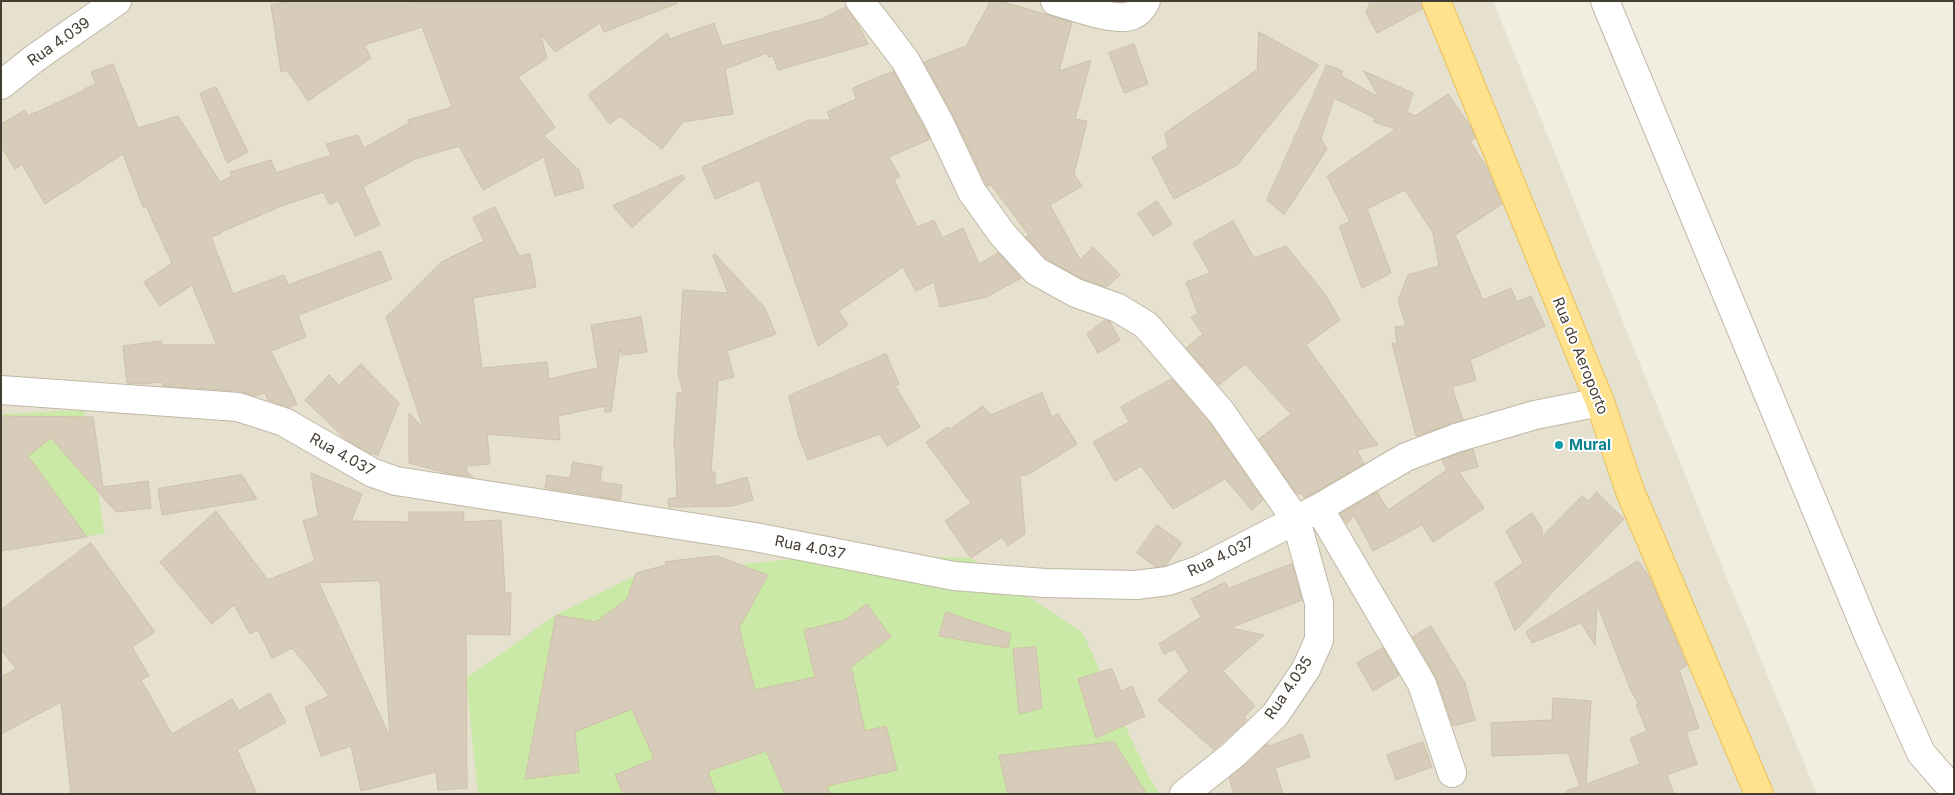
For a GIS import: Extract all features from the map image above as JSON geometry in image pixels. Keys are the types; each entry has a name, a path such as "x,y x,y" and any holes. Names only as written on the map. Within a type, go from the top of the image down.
{"main road":[{"name":"Rua do Aeroporto","path":"1436,1 1600,402 1630,491 1760,794"}],"street":[{"name":"Rua 4.039","path":"1,85 35,58 117,1"},
{"path":"860,1 905,60 939,122 972,192 1003,235 1036,270 1076,293 1118,308 1146,325 1308,514 1422,684 1452,773"},
{"path":"1055,1 1103,15 1122,17 1132,16 1141,10 1146,1"},
{"path":"1605,1 1867,632 1921,753 1954,791"},
{"name":"Rua 4.037","path":"1,390 238,407 284,422 373,474 396,481 755,537 954,576 1054,583 1136,585 1168,581 1199,570 1308,514 1406,457 1456,438 1535,415 1600,402"},
{"name":"Rua 4.035","path":"1184,794 1233,755 1275,714 1306,669 1319,640 1319,604 1308,514"}],"shaded area":[{"path":"1,1 1493,1 1724,571 1817,794 1,794"}],"green space":[{"path":"84,410 105,534 1,545 1,414"},
{"path":"842,554 971,558 1083,633 1146,771 1159,794 479,794 466,678 556,615 636,575"}],"building":[{"path":"294,1 678,3 604,32 600,23 555,52 540,33 547,58 518,77 555,127 544,136 579,170 584,188 555,196 544,157 483,190 459,146 415,159 363,187 380,225 355,236 338,200 330,205 323,192 284,205 211,237 233,294 284,275 288,285 380,251 392,279 298,315 306,337 271,351 297,404 289,407 268,400 265,393 254,396 239,391 163,386 163,382 127,383 123,346 161,341 162,345 217,345 192,285 160,306 144,282 172,263 146,206 143,207 123,154 45,204 22,164 15,169 1,146 1,124 25,110 28,116 85,90 96,84 91,72 113,64 138,128 178,116 220,182 232,176 230,172 271,160 276,173 331,155 326,144 358,135 364,148 409,123 408,120 452,107 422,27 364,45 371,58 308,101 287,70 281,72 271,5"},
{"path":"991,1 1000,1 1072,22 1059,71 1091,60 1075,119 1087,121 1074,174 1082,186 1050,205 1080,260 1093,247 1120,275 1107,287 1082,279 1046,259 1026,237 1029,235 991,185 987,186 953,115 924,62 966,46"},
{"path":"1371,1 1421,1 1422,9 1377,33 1366,13"},
{"path":"846,7 868,44 778,70 773,56 768,57 767,53 725,69 733,114 683,122 662,149 620,116 610,124 588,95 667,33 670,39 714,23 722,46 822,19"},
{"path":"1259,32 1319,65 1237,165 1174,199 1152,157 1168,148 1165,133 1257,70"},
{"path":"1134,44 1148,84 1124,93 1109,53"},
{"path":"1327,65 1343,71 1341,76 1379,97 1364,71 1413,93 1407,112 1415,116 1448,94 1471,127 1475,138 1470,141 1487,168 1502,204 1455,235 1483,300 1511,288 1517,302 1531,296 1545,326 1470,360 1476,380 1452,387 1463,420 1416,436 1392,343 1397,345 1395,327 1406,326 1398,300 1408,275 1439,266 1433,233 1405,190 1367,209 1391,273 1362,288 1339,226 1350,222 1327,176 1396,129 1374,122 1375,118 1334,98 1321,139 1327,149 1284,215 1267,200"},
{"path":"894,72 930,139 889,157 900,177 894,180 917,227 934,220 942,238 963,228 979,264 998,253 1021,278 986,297 940,307 934,282 916,291 903,267 839,311 848,325 818,346 759,180 715,199 702,167 809,120 831,120 827,112 856,99 853,88"},
{"path":"216,87 248,152 227,163 200,94"},
{"path":"683,175 685,178 632,228 613,206"},
{"path":"1157,201 1172,224 1153,236 1138,214"},
{"path":"495,207 519,256 530,254 536,287 473,298 482,368 547,362 549,379 598,368 591,325 641,317 647,352 622,355 620,348 611,412 605,412 605,406 558,416 560,440 487,434 490,464 467,466 466,470 473,477 447,473 409,463 409,413 423,427 409,385 409,379 408,382 386,317 441,262 484,241 473,218"},
{"path":"1233,221 1254,258 1286,246 1325,294 1340,320 1306,345 1378,445 1357,450 1364,464 1305,498 1300,493 1297,495 1259,439 1291,414 1245,364 1219,385 1186,348 1203,334 1191,317 1198,314 1186,282 1210,273 1193,243"},
{"path":"715,254 764,307 776,334 727,351 734,377 718,381 711,472 715,472 715,486 747,477 753,500 732,506 669,507 668,499 677,497 674,448 677,393 683,392 678,374 683,290 728,293 713,256"},
{"path":"1106,320 1110,322 1120,340 1098,353 1087,334"},
{"path":"886,354 899,384 895,386 920,427 887,446 880,434 808,460 798,435 789,396"},
{"path":"361,364 399,403 378,455 369,453 345,439 305,400 329,375 339,385"},
{"path":"1172,379 1209,422 1263,500 1252,510 1225,479 1173,509 1141,466 1115,481 1093,442 1129,422 1121,407"},
{"path":"1042,393 1052,417 1058,414 1077,444 1029,474 1020,476 1025,534 1008,546 1002,537 971,558 945,521 971,503 926,442 948,427 950,429 983,406 990,415"},
{"path":"1,416 93,417 103,487 148,481 151,508 116,512 51,438 28,456 87,537 1,551"},
{"path":"1473,449 1478,467 1459,472 1484,508 1433,542 1422,525 1373,551 1354,515 1347,524 1340,514 1377,492 1388,510 1447,470 1442,460"},
{"path":"573,462 602,467 600,482 622,485 620,500 545,488 547,475 570,478"},
{"path":"311,473 362,494 351,521 409,522 409,512 464,512 463,522 501,520 505,593 511,593 510,635 466,634 467,788 438,790 436,772 361,791 351,746 321,756 305,707 329,696 292,648 272,658 258,630 250,634 234,605 212,624 160,562 216,511 268,580 315,561 303,521 318,516","holes":["380,581 390,737 319,583"]},
{"path":"242,475 257,499 162,515 158,489"},
{"path":"1597,492 1624,519 1515,631 1495,583 1523,563 1506,531 1532,513 1542,528 1542,537 1582,496 1588,501"},
{"path":"1157,525 1182,543 1166,565 1156,567 1137,553"},
{"path":"91,543 155,632 132,647 149,676 141,680 172,734 232,699 239,711 270,693 286,722 237,750 257,794 71,794 61,702 1,734 1,677 16,669 1,649 1,610"},
{"path":"717,556 768,575 739,628 755,690 815,677 804,630 845,620 867,604 891,637 851,667 865,731 886,726 897,770 827,786 830,794 785,794 766,751 708,771 716,794 623,794 615,775 654,759 632,709 575,732 579,772 525,779 556,615 596,622 627,599 636,573 666,565 665,562"},
{"path":"1638,561 1650,578 1687,666 1679,670 1699,728 1686,732 1697,764 1667,775 1674,794 1567,794 1566,791 1580,786 1568,753 1492,756 1491,723 1552,720 1553,698 1591,701 1586,784 1640,764 1630,738 1647,731 1636,704 1639,704 1631,691 1597,604 1595,645 1581,623 1532,643 1526,632"},
{"path":"1292,564 1302,600 1230,628 1264,635 1223,671 1255,706 1244,717 1247,720 1214,750 1158,700 1189,671 1175,649 1164,654 1159,644 1201,617 1191,599 1225,582 1228,588"},
{"path":"946,612 1011,634 1008,648 939,636"},
{"path":"1431,626 1465,683 1475,720 1453,726 1437,679 1413,637"},
{"path":"1036,647 1042,708 1019,714 1013,649"},
{"path":"1383,648 1399,675 1373,691 1357,663"},
{"path":"1112,669 1121,691 1132,686 1145,716 1096,738 1078,679"},
{"path":"1302,734 1310,757 1275,768 1283,794 1234,794 1229,778 1267,744 1269,746"},
{"path":"1114,742 1147,794 1008,794 999,756"},
{"path":"1423,742 1432,767 1396,780 1387,755"}],"place":[{"name":"Mural","path":"1559,445"}]}
